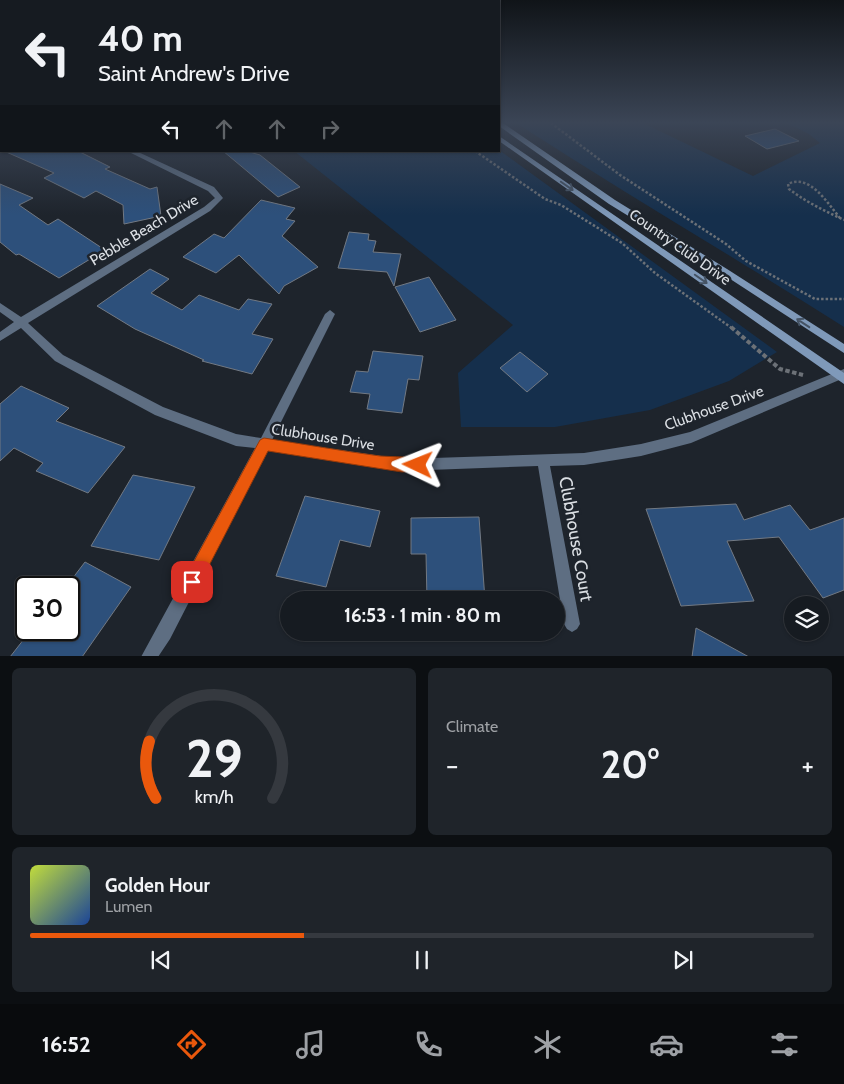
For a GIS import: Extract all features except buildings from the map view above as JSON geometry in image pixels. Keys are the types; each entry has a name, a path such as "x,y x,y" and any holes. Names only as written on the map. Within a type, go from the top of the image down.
{"main road":[{"name":"Country Club Drive","path":"522,154 843,376"},
{"name":"Country Club Drive","path":"542,154 612,202 724,271 844,349"}],"street":[{"name":"Pebble Beach Drive","path":"21,322 207,209 219,198 211,189 136,154"},
{"name":"Clubhouse Drive","path":"0,307 21,322 59,358 159,411 236,440 402,465 584,459 641,450 690,437 843,376"},
{"path":"149,656 164,633 330,314"},
{"path":"0,337 21,322"},
{"name":"Clubhouse Court","path":"543,460 572,624"}],"path":[{"path":"479,154 545,199 561,205 622,243 655,273 732,328 780,369 827,382"},
{"path":"592,154 726,244 746,262 815,299 844,299"},
{"path":"840,218 811,186 794,181 788,184 789,189 798,196 840,218 844,220"}],"shaded area":[{"path":"297,154 504,154 777,352 729,381 650,410 555,427 461,427 458,373 513,325"},
{"path":"564,154 707,154 753,176 798,154 844,154 844,327 762,276"}],"route":[{"path":"192,582 264,444 338,457 402,465 418,465"}]}
